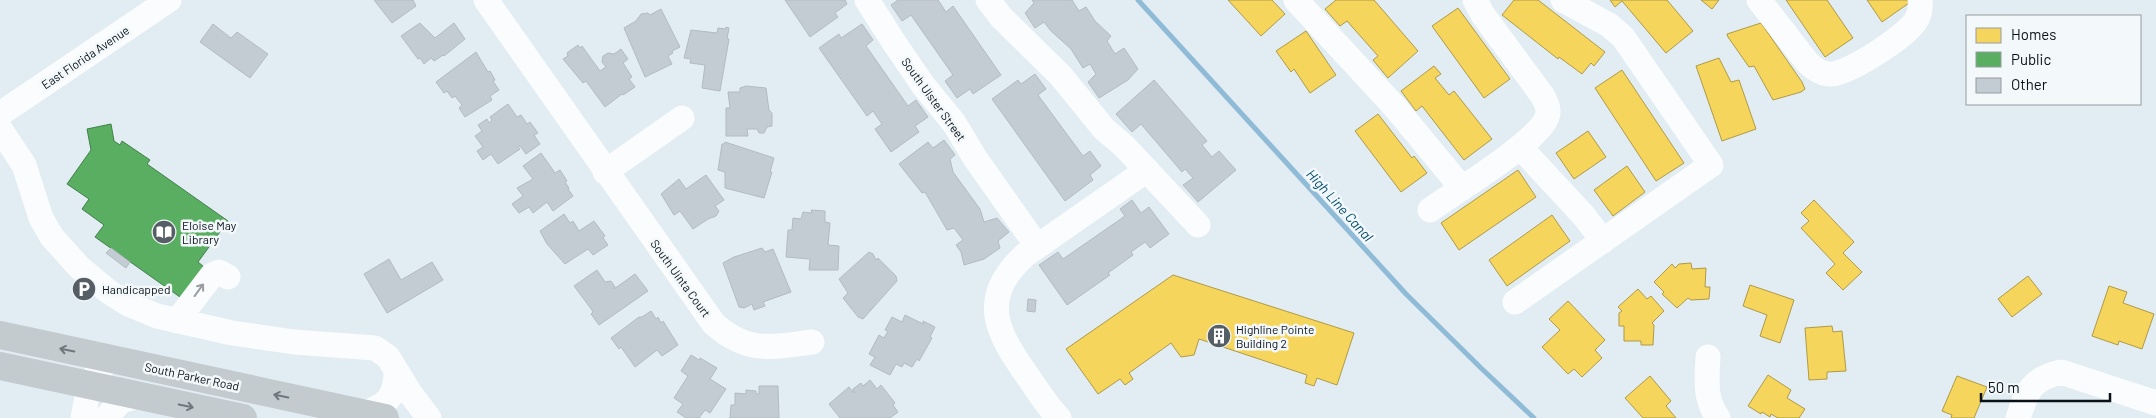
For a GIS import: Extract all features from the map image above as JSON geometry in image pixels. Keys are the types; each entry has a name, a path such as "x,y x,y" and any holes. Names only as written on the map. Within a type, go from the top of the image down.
{"main road":[{"name":"South Parker Road","path":"0,335 374,416"},
{"path":"0,366 243,418"}],"street":[{"name":"East Florida Avenue","path":"0,114 169,0"},
{"name":"South Uinta Court","path":"486,0 701,308 724,333 740,342 758,346 812,342"},
{"name":"South Ulster Street","path":"867,0 895,44 954,123 975,158 1037,246"},
{"path":"988,0 1001,17 1061,76 1104,129 1147,170 1198,225"},
{"path":"1296,0 1394,106 1462,188"},
{"path":"1430,210 1520,147 1545,121 1548,110 1546,103 1483,15 1475,0"},
{"path":"1515,302 1711,165 1623,36 1609,25 1563,0"},
{"path":"1759,0 1806,62 1816,70 1829,74 1849,70 1904,33 1918,17 1920,0"},
{"path":"605,172 682,118"},
{"path":"0,129 24,165 34,200 45,226 65,252 94,280 128,304 157,316 238,334 277,340 370,346 384,353 429,418"},
{"path":"1520,147 1584,216 1603,240"},
{"path":"1059,418 1007,346 1000,331 997,318 998,299 1006,278 1017,262 1037,246 1147,170"},
{"path":"177,321 212,275 218,272 228,277"},
{"path":"1708,357 1707,394 1712,409 1718,418"},
{"path":"82,418 90,385 98,369 113,359"},
{"path":"374,416 392,395 396,371"},
{"path":"2018,418 2025,397 2032,384 2045,376 2060,372 2156,404"},
{"path":"106,418 117,404 126,398 138,396"}],"building: Homes":[{"path":"1228,0 1272,0 1285,14 1261,36"},
{"path":"1336,0 1374,0 1418,51 1388,78 1373,60 1378,56 1347,21 1340,26 1325,9"},
{"path":"1514,0 1538,0 1605,52 1594,66 1591,63 1582,74 1559,57 1558,59 1502,15"},
{"path":"1610,0 1667,0 1693,31 1666,53 1622,1 1615,7"},
{"path":"1701,0 1719,0 1712,9"},
{"path":"1786,0 1827,0 1853,38 1825,57"},
{"path":"1867,0 1907,0 1909,3 1882,22"},
{"path":"1458,8 1510,79 1484,98 1432,26"},
{"path":"1761,23 1802,82 1805,89 1801,92 1773,100 1754,66 1749,67 1728,37 1727,34"},
{"path":"1306,31 1336,75 1310,93 1294,69 1291,72 1276,51"},
{"path":"1719,58 1731,82 1739,80 1756,129 1722,141 1696,66"},
{"path":"1434,66 1441,74 1435,78 1449,95 1454,91 1492,139 1464,160 1422,106 1416,111 1401,91"},
{"path":"1622,70 1684,163 1656,181 1595,88"},
{"path":"1378,114 1412,158 1414,156 1427,173 1401,192 1355,131"},
{"path":"1588,131 1606,157 1574,179 1556,153"},
{"path":"1627,166 1645,192 1613,216 1594,190"},
{"path":"1518,170 1536,197 1459,250 1441,223"},
{"path":"1814,200 1854,242 1843,253 1862,272 1843,290 1826,273 1835,264 1801,228 1809,221 1801,213"},
{"path":"1552,215 1570,241 1507,286 1489,260"},
{"path":"1691,263 1692,269 1706,268 1705,287 1710,287 1709,299 1691,300 1688,298 1677,308 1662,294 1664,292 1654,282 1672,264 1675,268 1679,264"},
{"name":"Highline Pointe Building 2","path":"1173,275 1354,333 1337,385 1317,378 1314,386 1305,383 1307,375 1199,339 1194,355 1181,357 1171,343 1129,373 1133,379 1125,385 1120,379 1098,394 1066,349"},
{"path":"2028,276 2042,294 2012,317 1998,299"},
{"path":"1750,285 1794,300 1780,343 1760,336 1767,315 1743,306"},
{"path":"2109,286 2127,292 2123,303 2154,314 2142,349 2119,341 2118,345 2092,336"},
{"path":"1638,289 1647,299 1651,296 1664,311 1652,323 1654,325 1653,345 1641,345 1641,341 1624,341 1624,326 1619,326 1619,313 1622,311 1618,307"},
{"path":"1568,301 1605,340 1595,350 1602,358 1582,377 1574,369 1568,374 1542,347 1560,330 1549,319"},
{"path":"1832,326 1833,332 1842,331 1846,371 1827,372 1827,379 1809,380 1805,328"},
{"path":"1768,375 1791,390 1787,398 1805,409 1799,418 1778,418 1771,414 1770,417 1748,406"},
{"path":"1650,376 1671,401 1666,406 1676,418 1643,418 1625,398"},
{"path":"1957,376 1987,387 1974,418 1951,418 1952,415 1942,411"}],"building: Public":[{"path":"111,124 114,141 120,145 122,141 150,160 147,164 228,221 198,262 209,271 187,302 95,237 104,225 82,209 89,199 67,184 91,150 87,129"}],"building: Other":[{"path":"374,0 413,0 416,6 392,23"},
{"path":"785,0 845,0 847,4 835,13 838,17 810,37"},
{"path":"898,0 938,0 946,12 953,6 1001,75 973,94 970,89 957,98 945,81 953,75 911,15 902,21 891,5"},
{"path":"1032,0 1072,0 1079,11 1086,7 1095,21 1111,36 1107,41 1115,54 1124,48 1138,69 1128,80 1099,98 1088,82 1096,74 1090,64 1083,68 1071,49 1044,22 1035,28 1025,13 1034,3"},
{"path":"661,9 680,47 672,51 673,53 668,56 672,64 645,77 624,28 636,21 641,14 648,13 650,15"},
{"path":"420,23 435,38 454,23 465,39 444,56 434,61 431,58 424,64 401,36"},
{"path":"213,24 231,38 237,32 268,54 250,78 200,42"},
{"path":"862,24 873,40 866,46 908,106 916,100 928,117 915,126 919,132 891,152 875,129 882,124 873,111 867,116 819,48 839,34 841,38"},
{"path":"726,27 729,28 727,39 729,39 720,91 702,88 705,65 690,63 691,59 684,58 691,30 717,33 718,28 725,29"},
{"path":"578,45 580,48 582,46 600,71 606,67 602,62 603,56 608,53 614,54 621,49 628,59 623,63 632,77 629,79 635,87 605,107 586,81 583,83 563,59 568,56 567,53"},
{"path":"476,52 488,72 490,71 495,80 493,81 499,90 490,96 492,100 465,117 459,108 462,105 455,96 452,98 447,91 444,93 436,82"},
{"path":"1035,74 1046,89 1038,95 1083,156 1090,151 1101,166 1090,175 1093,180 1065,201 992,99 1018,80 1021,84"},
{"path":"1154,80 1207,141 1202,145 1212,157 1219,151 1236,170 1198,202 1183,185 1193,178 1185,169 1182,172 1141,124 1132,132 1116,114"},
{"path":"746,86 766,88 769,110 772,113 772,126 767,127 764,133 759,133 757,129 747,129 748,136 726,136 726,108 730,108 728,92 740,92 740,88"},
{"path":"508,104 517,117 521,115 527,124 530,122 538,133 534,135 540,144 526,154 520,146 518,147 520,149 498,164 491,154 483,160 477,151 483,147 475,136 482,131 478,125 487,119 489,123 492,120 490,117"},
{"path":"944,140 955,155 950,159 953,172 980,209 984,222 997,218 1009,232 998,241 1000,248 984,259 964,265 961,252 956,245 963,240 954,228 947,230 925,192 922,193 899,164 928,142 933,148"},
{"path":"725,142 774,158 764,198 725,188 725,172 718,170 722,144"},
{"path":"541,153 555,173 560,170 573,196 553,211 547,202 533,213 529,207 519,213 512,204 523,196 517,188 533,179 523,166"},
{"path":"706,175 724,200 715,206 719,211 716,216 693,229 680,211 674,215 661,194 679,179 686,189"},
{"path":"1132,200 1141,213 1149,207 1169,234 1150,248 1145,242 1131,252 1133,255 1108,273 1110,275 1067,305 1039,265 1058,252 1063,259 1125,216 1120,209"},
{"path":"811,210 825,211 825,222 830,223 828,245 839,246 838,270 809,270 810,259 786,257 788,230 792,230 793,218 801,219 803,212 812,213"},
{"path":"564,214 570,223 573,221 579,231 594,221 605,236 603,238 608,245 593,255 588,249 565,264 547,244 540,231"},
{"path":"111,248 130,262 126,268 106,253"},
{"path":"762,248 765,252 773,249 791,292 763,302 765,306 754,310 752,304 744,308 739,307 723,263 734,257"},
{"path":"869,252 896,276 897,281 863,319 858,317 843,298 848,293 839,279"},
{"path":"389,259 401,280 432,262 443,280 387,313 364,274"},
{"path":"597,270 605,282 611,281 615,287 614,289 635,274 648,291 599,325 591,314 592,310 574,286"},
{"path":"1028,299 1036,300 1035,312 1027,311"},
{"path":"651,311 656,319 658,317 661,323 663,321 678,345 662,356 657,350 635,367 621,347 619,349 611,338 639,317"},
{"path":"905,315 923,324 923,321 935,327 930,337 932,338 919,361 917,359 912,367 904,363 902,367 896,364 890,375 870,365 875,357 869,354 879,335 884,338 888,331 885,330 892,317 902,322"},
{"path":"691,355 717,368 710,379 726,389 710,413 705,410 699,418 686,418 677,412 683,404 674,398 688,376 681,371"},
{"path":"870,380 877,389 881,385 895,403 893,405 898,412 890,418 840,418 829,404 849,387 854,393 853,389 861,383 863,386"},
{"path":"759,386 778,386 779,418 730,418 731,405 735,405 735,393 746,394 746,390 756,391 756,394 759,394"}],"waterway":[{"name":"High Line Canal","path":"1138,0 1406,294 1534,418"}],"place":[{"name":"Eloise May Library","path":"164,232"},
{"name":"Handicapped","path":"84,289"},
{"name":"Highline Pointe Building 2","path":"1219,336"}]}
